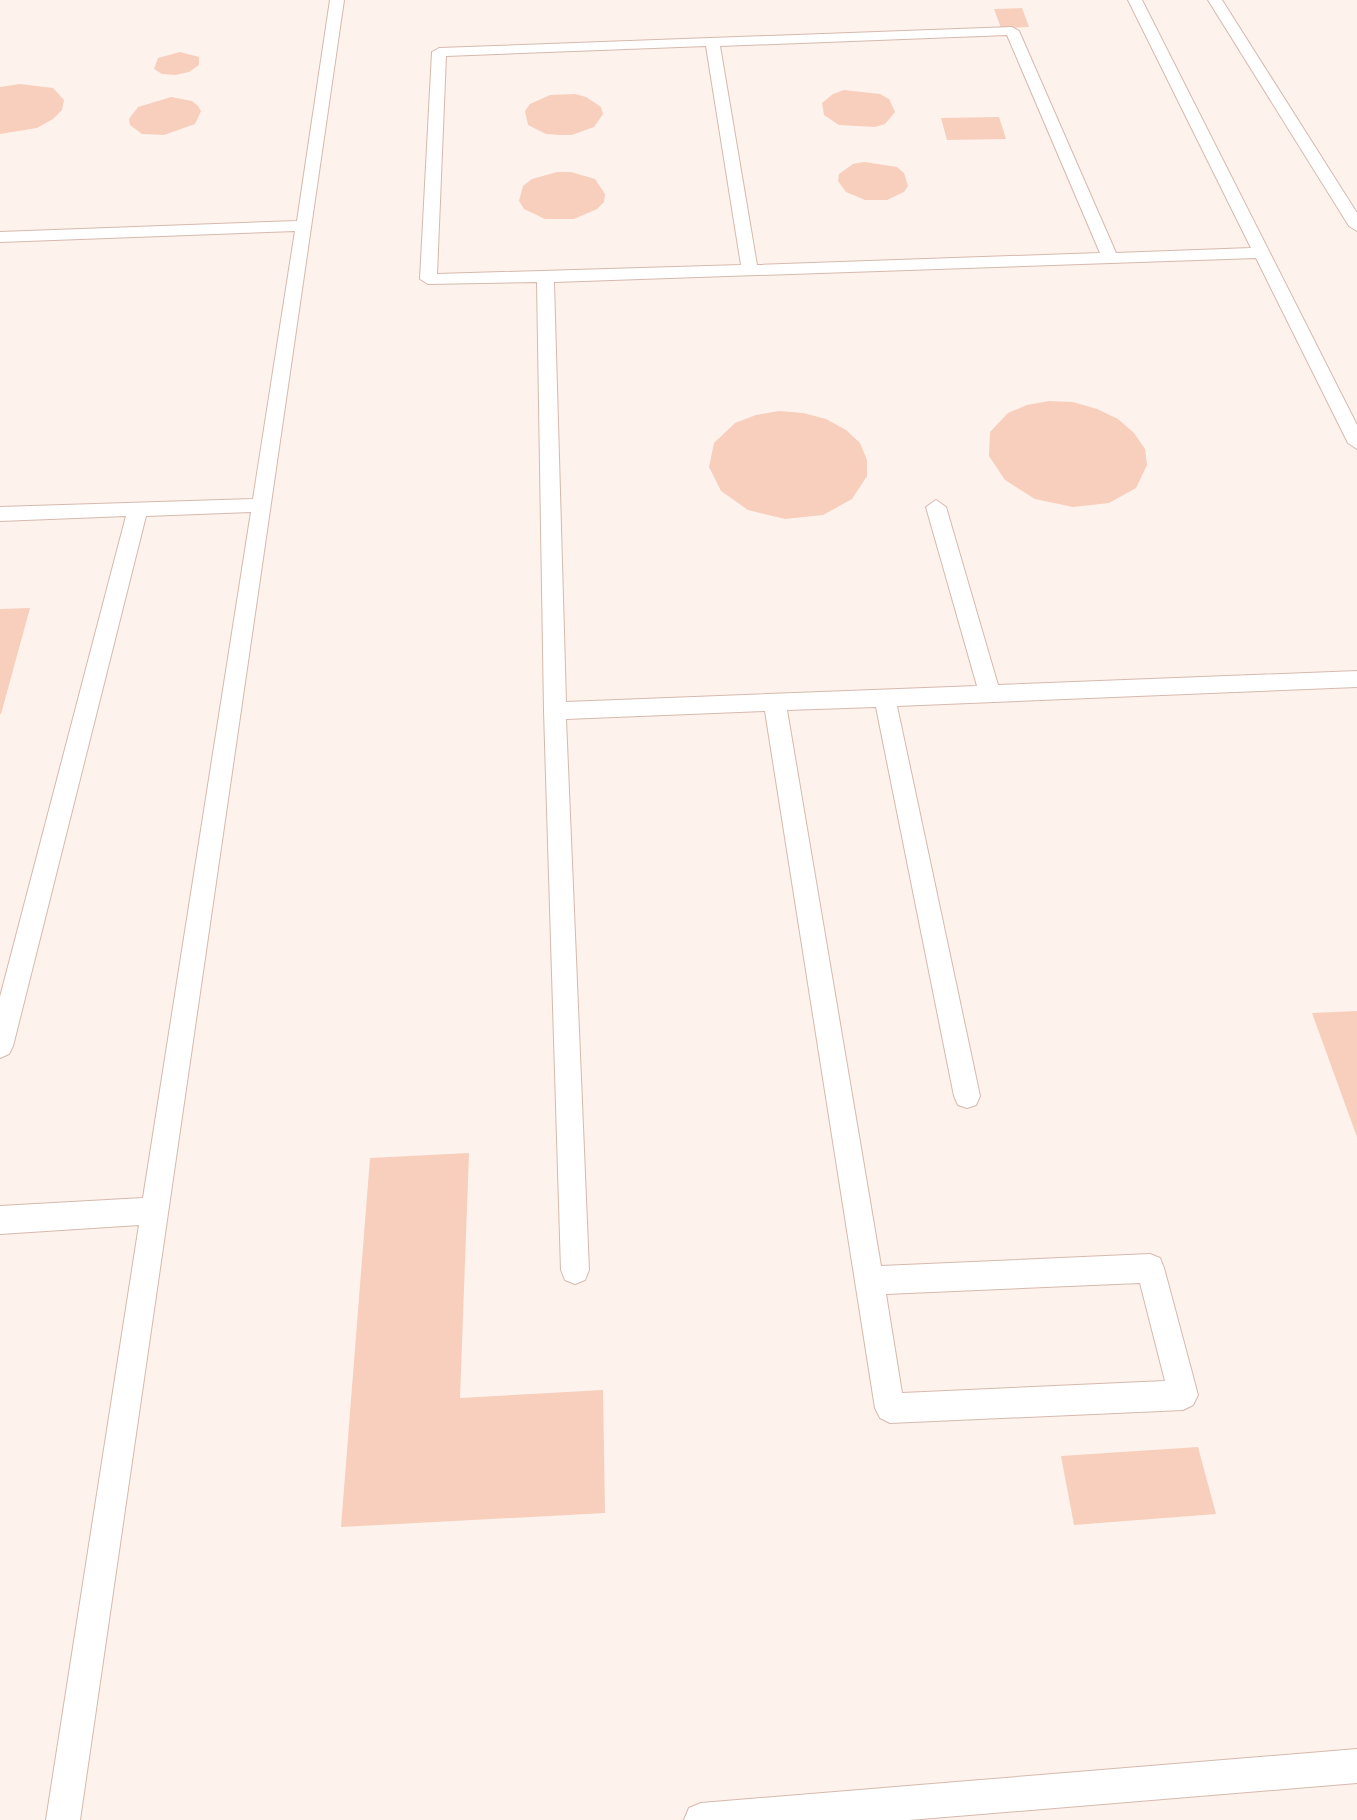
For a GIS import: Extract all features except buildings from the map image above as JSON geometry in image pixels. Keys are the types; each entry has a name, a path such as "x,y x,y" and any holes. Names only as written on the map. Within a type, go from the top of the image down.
{"lane":[{"path":"63,1820 337,0"},
{"path":"1135,0 1357,443"},
{"path":"1215,0 1357,226"},
{"path":"1110,258 1012,31 439,52 428,279 545,277 1261,253"},
{"path":"712,42 750,270"},
{"path":"0,237 304,226"},
{"path":"545,277 555,711 575,1270"},
{"path":"0,514 262,505"},
{"path":"936,507 990,694"},
{"path":"0,1046 138,509"},
{"path":"555,711 1357,679"},
{"path":"885,698 967,1096"},
{"path":"775,703 869,1281 890,1408 1183,1395 1150,1268 869,1281"},
{"path":"0,1220 156,1211"},
{"path":"701,1820 1357,1766"}]}
